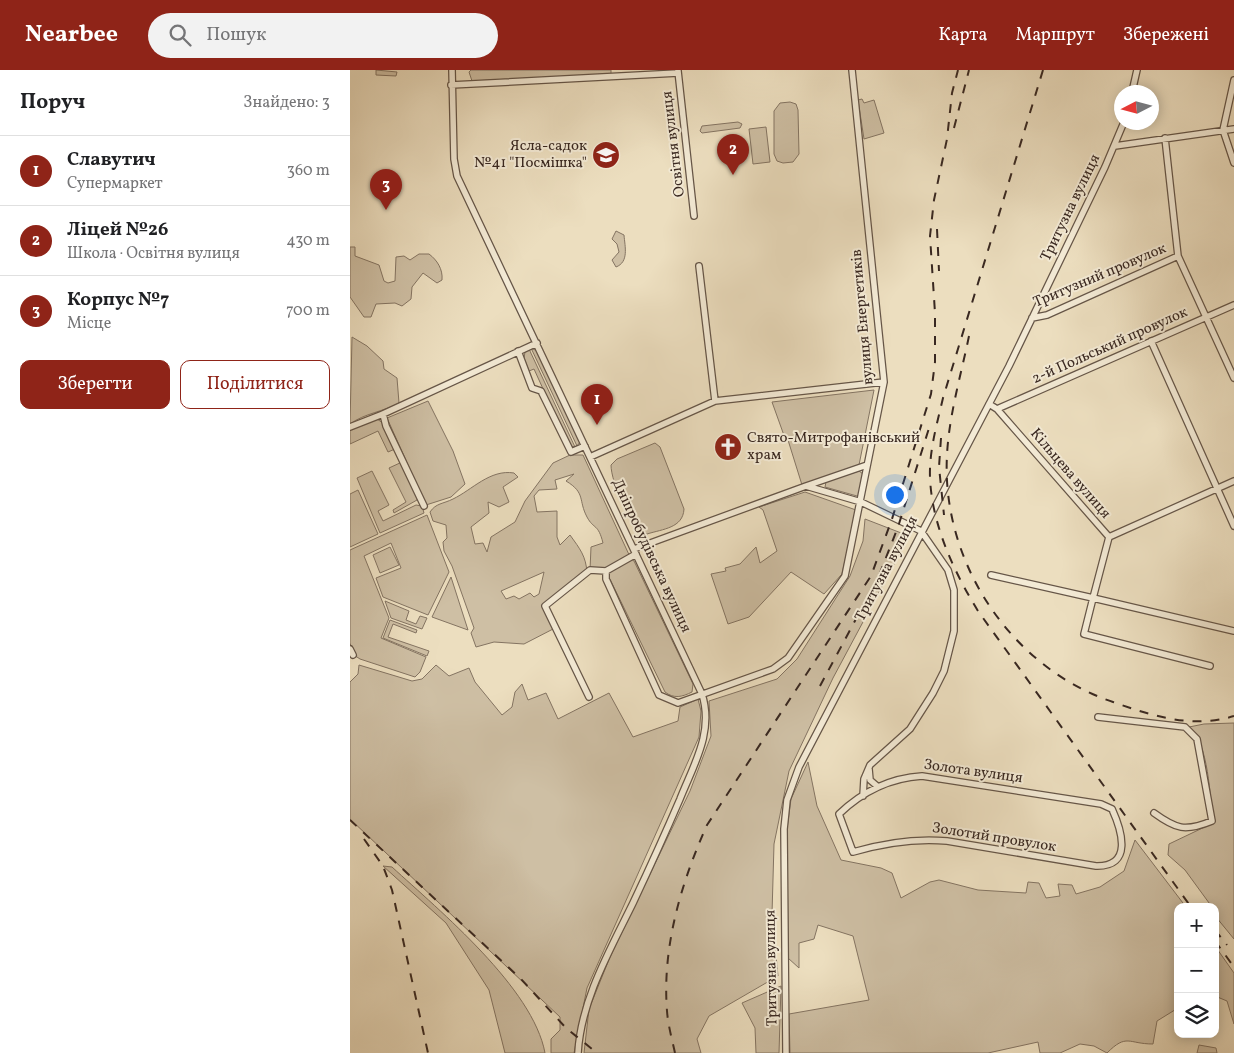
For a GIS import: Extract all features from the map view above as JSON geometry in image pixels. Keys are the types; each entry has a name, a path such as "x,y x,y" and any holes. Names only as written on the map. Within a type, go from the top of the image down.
{"street":[{"name":"Дніпробудівська вулиця","path":"452,70 454,159 457,176 702,694 707,710 704,742 667,829 605,960 583,1021 578,1053"},
{"name":"вулиця Енергетиків","path":"606,571 606,579 660,695 678,702 773,669 788,658 845,576 884,382 852,70"},
{"path":"1134,85 1137,70"},
{"path":"451,85 678,71"},
{"name":"Освітня вулиця","path":"678,71 694,216"},
{"path":"1234,80 1223,130 1234,162"},
{"path":"1115,146 1234,129"},
{"name":"Тритузна вулиця","path":"786,1053 784,828 787,800 799,767 819,724 989,404 1115,146 1121,130"},
{"path":"1165,138 1178,256 1234,378"},
{"name":"Тритузний провулок","path":"1032,318 1047,315 1178,256"},
{"path":"699,266 714,401"},
{"name":"2-й Польський провулок","path":"997,409 1234,305"},
{"path":"1151,341 1234,526"},
{"path":"350,427 383,414 537,343"},
{"path":"518,351 532,388 541,391 571,452 585,446"},
{"path":"590,457 714,401 884,382"},
{"name":"Кільцева вулиця","path":"989,404 997,409 1108,537 1084,634 1210,666"},
{"path":"383,414 386,426 424,506"},
{"path":"589,697 545,606 590,570 606,571 635,552 806,486 867,465"},
{"path":"1108,537 1234,481"},
{"path":"806,486 861,502 921,531 948,570 954,590 954,631 944,671 933,693 910,729 870,765 864,779 864,796"},
{"path":"991,575 1234,631"},
{"path":"350,649 353,656"},
{"path":"1098,717 1185,727 1195,734 1204,769 1212,821 1196,827 1181,828 1171,826 1154,813"},
{"path":"870,765 870,780 877,786"},
{"name":"Золота вулиця","path":"839,814 850,804 877,786 908,777 942,778 1101,804 1112,809"},
{"name":"Золотий провулок","path":"839,814 853,852 900,841 924,839 1107,866 1120,855 1122,846 1117,821 1112,809"}],"shaded area":[{"path":"376,70 397,72 396,76 376,75"},
{"path":"471,70 611,70 611,74 472,81 469,72"},
{"path":"862,99 864,103 874,100 884,133 864,139 858,100"},
{"path":"790,102 796,104 798,110 799,154 793,162 783,163 777,161 774,154 774,111 780,103"},
{"path":"738,122 742,124 740,128 702,133 700,131 702,126"},
{"path":"766,127 770,162 753,164 749,129"},
{"path":"616,231 624,235 625,258 616,267 612,260 619,252 617,244 612,239"},
{"path":"350,247 355,247 355,256 379,265 384,281 388,283 395,281 396,257 404,256 410,260 419,254 429,254 435,259 439,265 442,280 437,283 423,273 412,287 411,299 402,306 395,303 376,304 371,317 364,317 350,297"},
{"path":"352,337 367,346 383,361 384,369 397,378 399,403 362,417 350,424"},
{"path":"531,348 537,351 580,442 577,446"},
{"path":"529,349 575,447 569,446 534,369 529,371 524,358 525,352"},
{"path":"874,390 859,465 802,485 788,440 786,441 772,402"},
{"path":"428,401 453,451 465,484 451,497 426,505 387,418"},
{"path":"377,419 383,423 395,449 388,452 378,431 350,444 350,429"},
{"path":"655,443 660,447 684,509 683,515 676,524 647,534 635,522 623,503 614,482 611,465 617,459"},
{"path":"570,455 583,455 631,559 634,561 693,684 692,692 685,695 672,696 665,692 606,571 590,570 591,547 603,543 598,529 592,524 584,511 579,493 566,481 574,474 555,480 557,489 539,490 534,496 537,512 557,511 557,537 560,545 570,535 584,557 587,573 545,606 555,628 524,644 494,642 476,647 471,633 474,628 452,566 444,551 443,542 447,538 446,525 433,521 430,512 437,505 453,499 489,477 497,474 514,473 518,477 503,487 509,502 499,507 488,502 489,513 471,527 475,544 483,543 487,552 491,537 515,522 525,501 553,463","holes":["544,572 539,594 534,597 530,593 519,599 514,596 506,599 501,591"]},
{"path":"402,462 418,497 417,500 394,513 393,510 406,502 389,468"},
{"path":"372,471 389,505 378,511 383,521 416,505 422,506 424,513 380,533 357,478"},
{"path":"859,471 863,474 857,496 825,487 826,482"},
{"path":"358,490 378,534 350,547 350,494"},
{"path":"805,492 856,510 842,574 824,594 791,572 749,617 728,624 711,574 726,571 725,568 740,564 756,547 760,563 777,551 763,510 759,507"},
{"path":"427,515 449,572 428,615 383,597 376,578 401,568 391,543 364,556 389,618 381,638 426,657 420,672 415,677 360,659 354,655 350,643 350,550"},
{"path":"865,519 909,536 833,678 789,771 774,844 772,914 778,976 709,1016 697,1039 701,1053 584,1053 589,1009 610,957 690,791 711,736 709,701 777,679 797,659 850,576 863,541"},
{"path":"390,547 399,565 380,573 373,555"},
{"path":"451,577 468,630 432,617"},
{"path":"385,601 409,611 406,620 416,624 420,616 427,618 422,629 391,618"},
{"path":"390,620 417,630 416,633 393,624 388,637 429,651 427,656 383,638"},
{"path":"359,665 412,681 422,679 436,665 449,676 469,668 475,682 502,715 512,707 515,692 522,684 528,700 546,693 558,719 609,693 633,737 678,721 680,707 698,699 701,711 699,737 587,988 574,1053 551,1053 551,1039 560,1030 560,1017 350,819 350,682 358,674"},
{"path":"1234,723 1234,939 1219,921 1219,903 1209,903 1185,870 1168,855 1169,844 1213,823 1205,758 1196,735 1189,727 1204,724"},
{"path":"808,762 817,806 841,860 881,868 892,873 901,898 930,882 939,880 978,890 1026,893 1028,882 1039,883 1046,898 1060,896 1058,884 1072,885 1076,894 1100,887 1124,871 1135,840 1183,903 1174,903 1174,1010 1157,1021 1153,1044 1124,1041 1107,1053 1094,1046 1080,1044 1060,1053 1040,1053 1038,1042 988,1053 790,1053 789,1014 869,1000 853,936 818,925 814,939 799,943 799,968 788,958 787,829 791,799"},
{"path":"383,866 392,867 434,905 482,952 504,977 523,1003 537,1028 545,1053 505,1053 489,990 446,923"},
{"path":"1219,952 1234,973 1234,1024 1227,1001 1219,998"},
{"path":"781,986 779,1053 756,1053 755,1028 742,1003"},
{"path":"1199,1045 1216,1048 1217,1053 1197,1053"}],"railway":[{"path":"675,1053 667,1011 667,963 675,916 689,870 707,825 871,576 892,519 931,394 935,362 935,313 930,236 934,200 947,139 952,93 958,70"},
{"path":"954,128 969,70"},
{"path":"1043,70 943,398 931,458 930,478 932,496 935,513 946,548 978,611 1188,903"},
{"path":"937,229 939,271"},
{"path":"969,336 948,440 948,495 956,534 970,571 990,606 1014,637 1043,664 1076,686 1113,702 1173,719 1203,721 1234,716"},
{"path":"820,686 878,578 898,527 930,425"},
{"path":"941,438 939,467 944,515"},
{"path":"350,820 521,979 566,1028 597,1053"},
{"path":"364,839 383,866 392,890 428,1053"},
{"path":"1219,935 1227,945"},
{"path":"1219,946 1234,967"}],"place":[{"name":"Ясла-садок №41 \"Посмішка\"","path":"606,155"},
{"name":"Ліцей №26","path":"733,175"},
{"name":"Корпус №7","path":"386,210"},
{"name":"Славутич","path":"597,425"},
{"name":"Свято-Митрофанівський храм","path":"728,447"}]}
